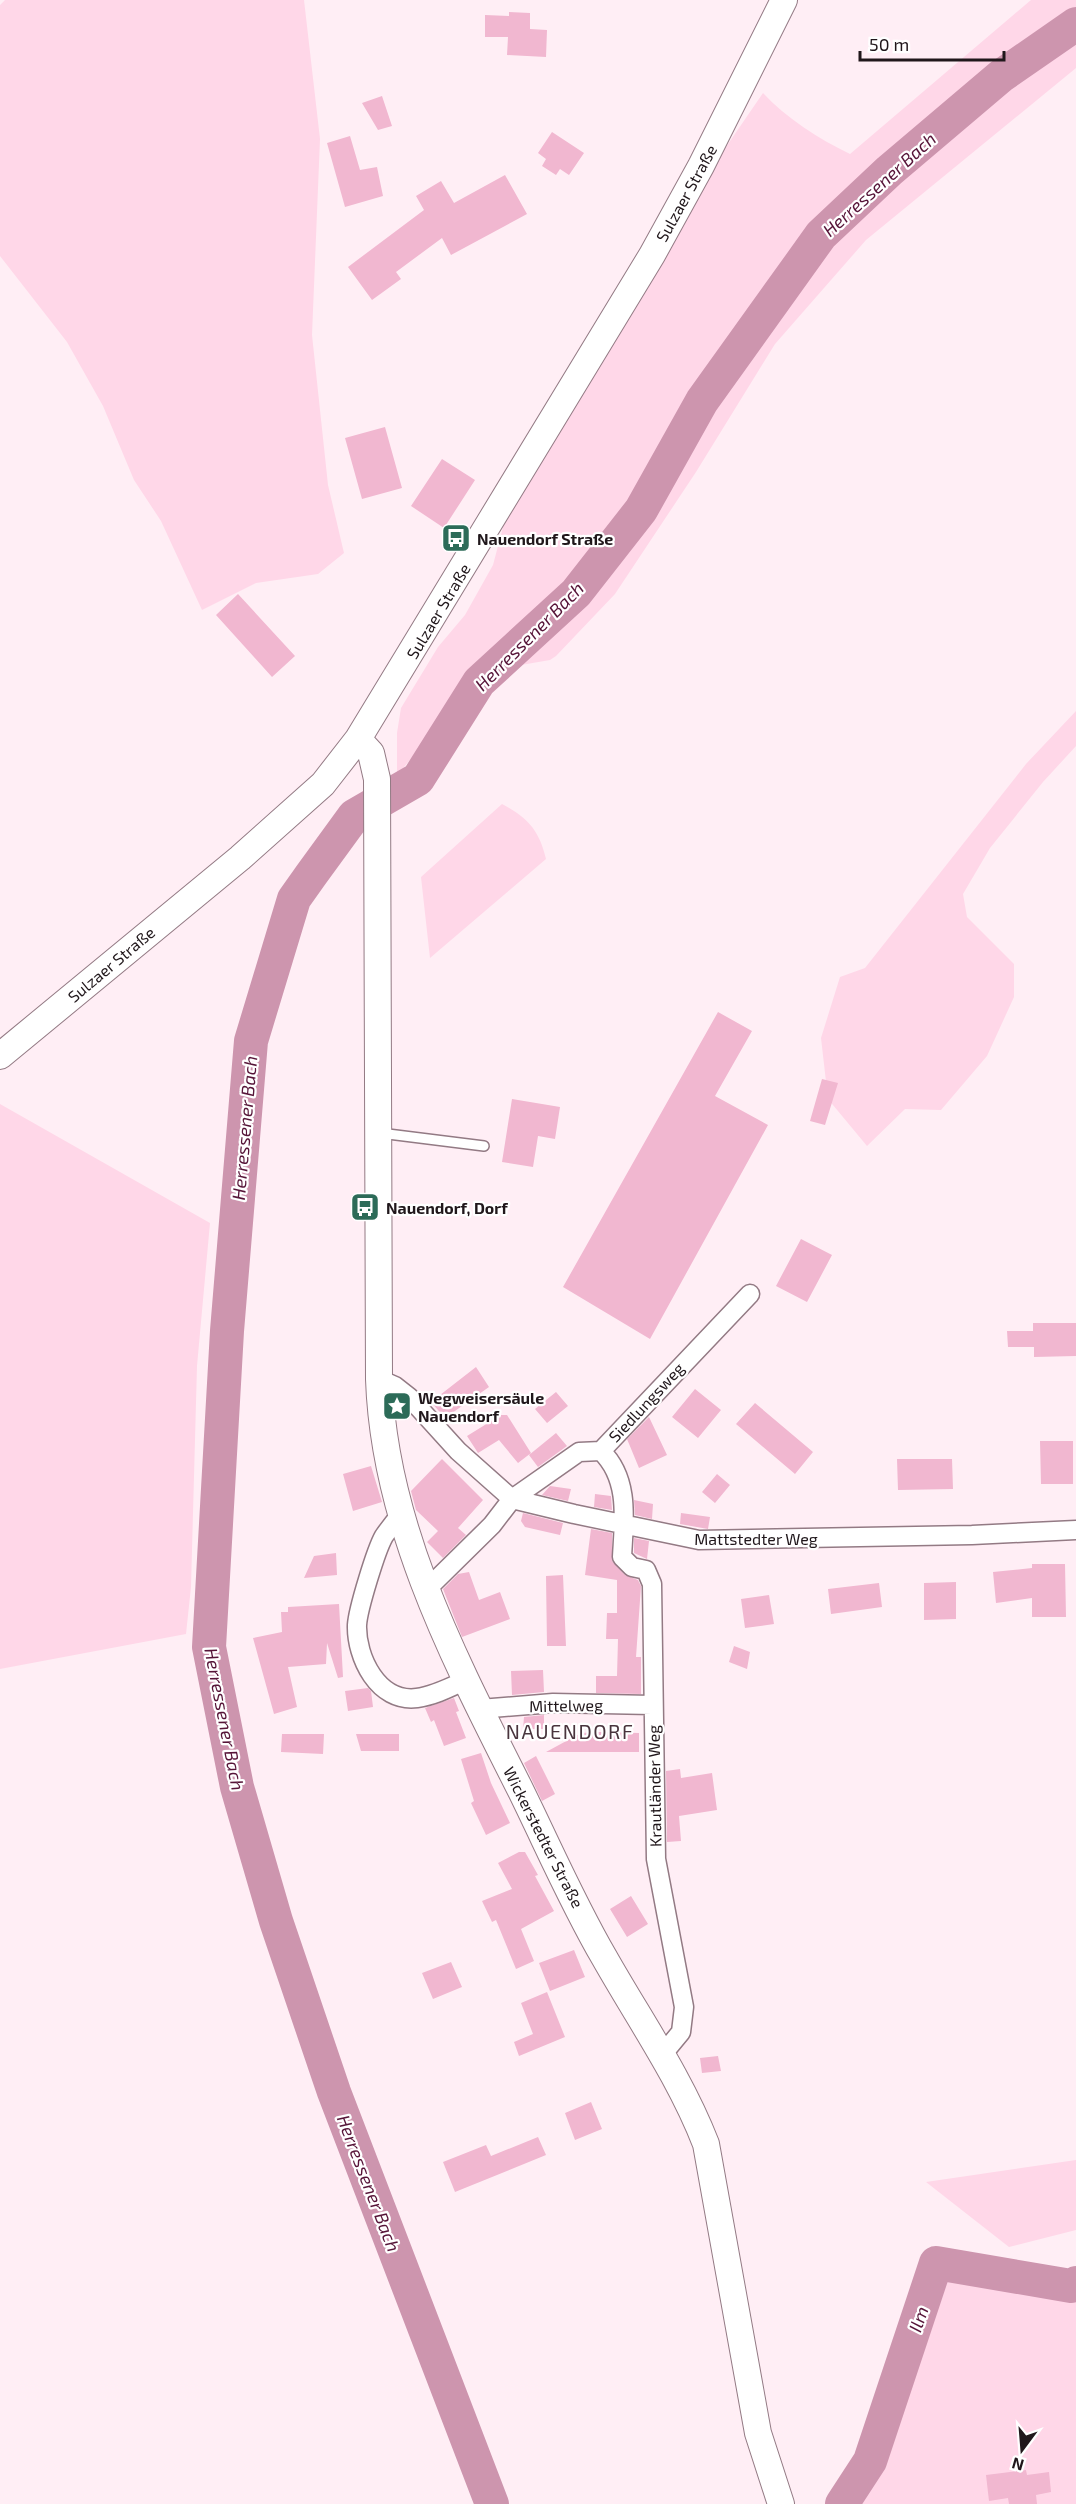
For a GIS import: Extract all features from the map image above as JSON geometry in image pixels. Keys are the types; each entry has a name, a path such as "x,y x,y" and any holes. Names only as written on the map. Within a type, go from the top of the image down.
{"street":[{"name":"Sulzaer Straße","path":"0,1056 248,850 323,784 358,739 652,255 706,156 784,0"},
{"name":"Wickerstedter Straße","path":"358,739 371,753 377,779 379,832 379,1379 384,1443 400,1514 464,1681 603,1955 692,2107 706,2144 758,2433 781,2504"},
{"name":"Siedlungsweg","path":"427,1588 492,1525 512,1499 579,1452 601,1451 750,1294"},
{"name":"Mattstedter Weg","path":"379,1379 395,1386 409,1397 458,1451 512,1499 624,1525 699,1540 972,1535 1076,1530"},
{"path":"601,1451 614,1464 623,1494 624,1525"},
{"path":"400,1514 382,1538 357,1624 366,1667 379,1684 399,1697 415,1698 446,1690 464,1681"},
{"name":"Krautländer Weg","path":"624,1525 622,1557 632,1567 646,1570 652,1584 656,1859 684,2007 681,2032 662,2055"},
{"name":"Mittelweg","path":"480,1709 553,1703 652,1705"}],"lane":[{"path":"380,1133 484,1146"}],"shaded area":[{"path":"5,0 304,0 320,139 312,335 328,485 344,553 318,574 256,583 202,610 161,521 134,480 103,406 67,342 0,256 0,5"},
{"path":"1031,0 1076,0 1076,68 866,240 775,344 696,472 615,594 550,660 480,672 397,776 397,733 401,708 438,647 465,615 493,565 506,516 652,255 763,93 804,127 850,154"},
{"path":"1076,711 1076,746 1043,782 990,848 963,894 967,917 1014,964 1014,997 987,1056 941,1110 905,1109 867,1146 828,1099 821,1038 840,977 865,968 1026,764"},
{"path":"502,804 519,814 531,826 540,840 546,859 430,958 421,877"},
{"path":"0,1104 210,1223 197,1366 191,1587 186,1634 0,1669"},
{"path":"1076,2160 1076,2230 1009,2247 926,2182"},
{"path":"936,2263 1071,2286 1076,2283 1076,2504 842,2504 870,2461"}],"building":[{"path":"509,12 530,13 530,29 547,30 546,57 507,55 508,37 485,37 485,15 509,16"},
{"path":"382,96 392,126 378,130 362,103"},
{"path":"552,132 584,153 569,175 560,169 556,175 542,166 546,159 538,153"},
{"path":"350,136 360,170 377,167 383,196 345,207 327,143"},
{"path":"505,175 527,214 451,255 442,238 396,272 401,279 372,300 348,267 424,210 416,196 441,181 454,203"},
{"path":"385,427 402,488 362,499 345,438"},
{"path":"442,459 475,480 444,528 411,506"},
{"path":"238,594 295,656 272,677 216,615"},
{"path":"718,1012 752,1031 715,1096 768,1125 650,1339 563,1287"},
{"path":"822,1079 838,1083 825,1125 810,1121"},
{"path":"512,1099 560,1107 555,1139 538,1136 533,1167 502,1162"},
{"path":"801,1239 832,1255 807,1302 776,1286"},
{"path":"1033,1323 1076,1323 1076,1356 1034,1357 1034,1347 1008,1347 1007,1331 1033,1331"},
{"path":"476,1367 489,1387 445,1418 431,1402"},
{"path":"695,1389 721,1410 698,1438 672,1417"},
{"path":"556,1392 568,1406 547,1423 535,1409"},
{"path":"755,1403 813,1452 795,1474 736,1424"},
{"path":"501,1415 507,1415 531,1453 518,1463 499,1440 478,1453 467,1436"},
{"path":"649,1417 667,1455 639,1468 627,1439"},
{"path":"556,1433 567,1446 538,1467 529,1455"},
{"path":"1040,1441 1073,1441 1073,1484 1041,1484"},
{"path":"442,1459 483,1500 458,1528 466,1535 443,1558 427,1542 438,1531 416,1510 411,1491"},
{"path":"897,1459 952,1459 953,1489 898,1490"},
{"path":"371,1466 382,1502 353,1511 343,1474"},
{"path":"717,1474 730,1485 715,1503 702,1492"},
{"path":"550,1486 571,1489 568,1501 542,1495"},
{"path":"595,1494 611,1496 612,1510 594,1507"},
{"path":"634,1500 653,1504 652,1519 635,1515"},
{"path":"523,1513 563,1523 560,1535 525,1527 521,1521"},
{"path":"681,1513 710,1517 708,1529 680,1524"},
{"path":"591,1529 612,1533 612,1561 625,1575 638,1580 641,1586 636,1657 641,1657 641,1694 596,1693 596,1676 617,1676 618,1639 606,1639 607,1613 617,1613 617,1580 585,1575"},
{"path":"634,1538 649,1541 647,1559 634,1553"},
{"path":"336,1553 337,1575 304,1578 314,1556"},
{"path":"1032,1564 1065,1564 1066,1617 1032,1617 1032,1598 996,1603 993,1572 1032,1568"},
{"path":"469,1572 479,1600 500,1592 510,1619 462,1637 443,1589 458,1574"},
{"path":"563,1575 566,1646 547,1646 546,1576"},
{"path":"956,1582 956,1619 924,1620 924,1583"},
{"path":"879,1583 882,1607 831,1614 828,1589"},
{"path":"769,1595 774,1624 745,1628 741,1599"},
{"path":"339,1604 343,1677 338,1678 327,1643 326,1664 288,1667 297,1707 274,1714 253,1638 282,1632 281,1612 288,1612 288,1607"},
{"path":"734,1646 750,1652 747,1669 729,1662"},
{"path":"543,1670 544,1692 512,1695 511,1671"},
{"path":"368,1688 371,1691 373,1707 348,1711 345,1691"},
{"path":"454,1698 459,1711 456,1712 466,1738 444,1746 434,1720 431,1722 425,1708"},
{"path":"544,1715 544,1729 523,1729 524,1717"},
{"path":"581,1733 639,1733 639,1752 546,1752"},
{"path":"282,1734 324,1734 323,1754 281,1752"},
{"path":"356,1734 399,1734 399,1751 361,1751"},
{"path":"481,1753 491,1783 510,1823 486,1835 471,1803 474,1801 461,1759"},
{"path":"536,1756 555,1794 542,1801 524,1763"},
{"path":"680,1769 681,1778 712,1773 717,1810 679,1816 681,1841 667,1842 666,1771"},
{"path":"519,1852 525,1852 554,1911 521,1929 534,1961 516,1969 496,1920 492,1922 482,1901 512,1889 498,1863"},
{"path":"631,1896 648,1924 627,1937 610,1909"},
{"path":"574,1950 585,1977 550,1991 539,1963"},
{"path":"451,1962 462,1987 433,1999 422,1973"},
{"path":"547,1992 565,2037 519,2056 514,2042 533,2034 521,2003"},
{"path":"718,2056 721,2071 702,2073 700,2058"},
{"path":"591,2102 602,2129 575,2140 565,2113"},
{"path":"538,2137 546,2155 455,2192 443,2162 486,2145 491,2156"},
{"path":"1026,2470 1027,2475 1049,2472 1051,2492 1036,2495 1037,2504 1009,2504 1008,2498 989,2501 986,2475"}],"waterway":[{"name":"Herressener Bach","path":"492,2504 334,2092 276,1921 237,1787 209,1647 227,1331 251,1041 294,899 354,816 418,779 479,682 576,593 641,510 702,401 821,235 889,171 1001,76 1076,24"},
{"name":"Ilm","path":"842,2504 870,2461 936,2263 1071,2286 1076,2283"}],"place":[{"name":"Nauendorf Straße","path":"456,538"},
{"name":"Nauendorf, Dorf","path":"365,1207"},
{"name":"Wegweisersäule Nauendorf","path":"397,1406"}],"district":[{"name":"NAUENDORF","path":"570,1731"}]}
